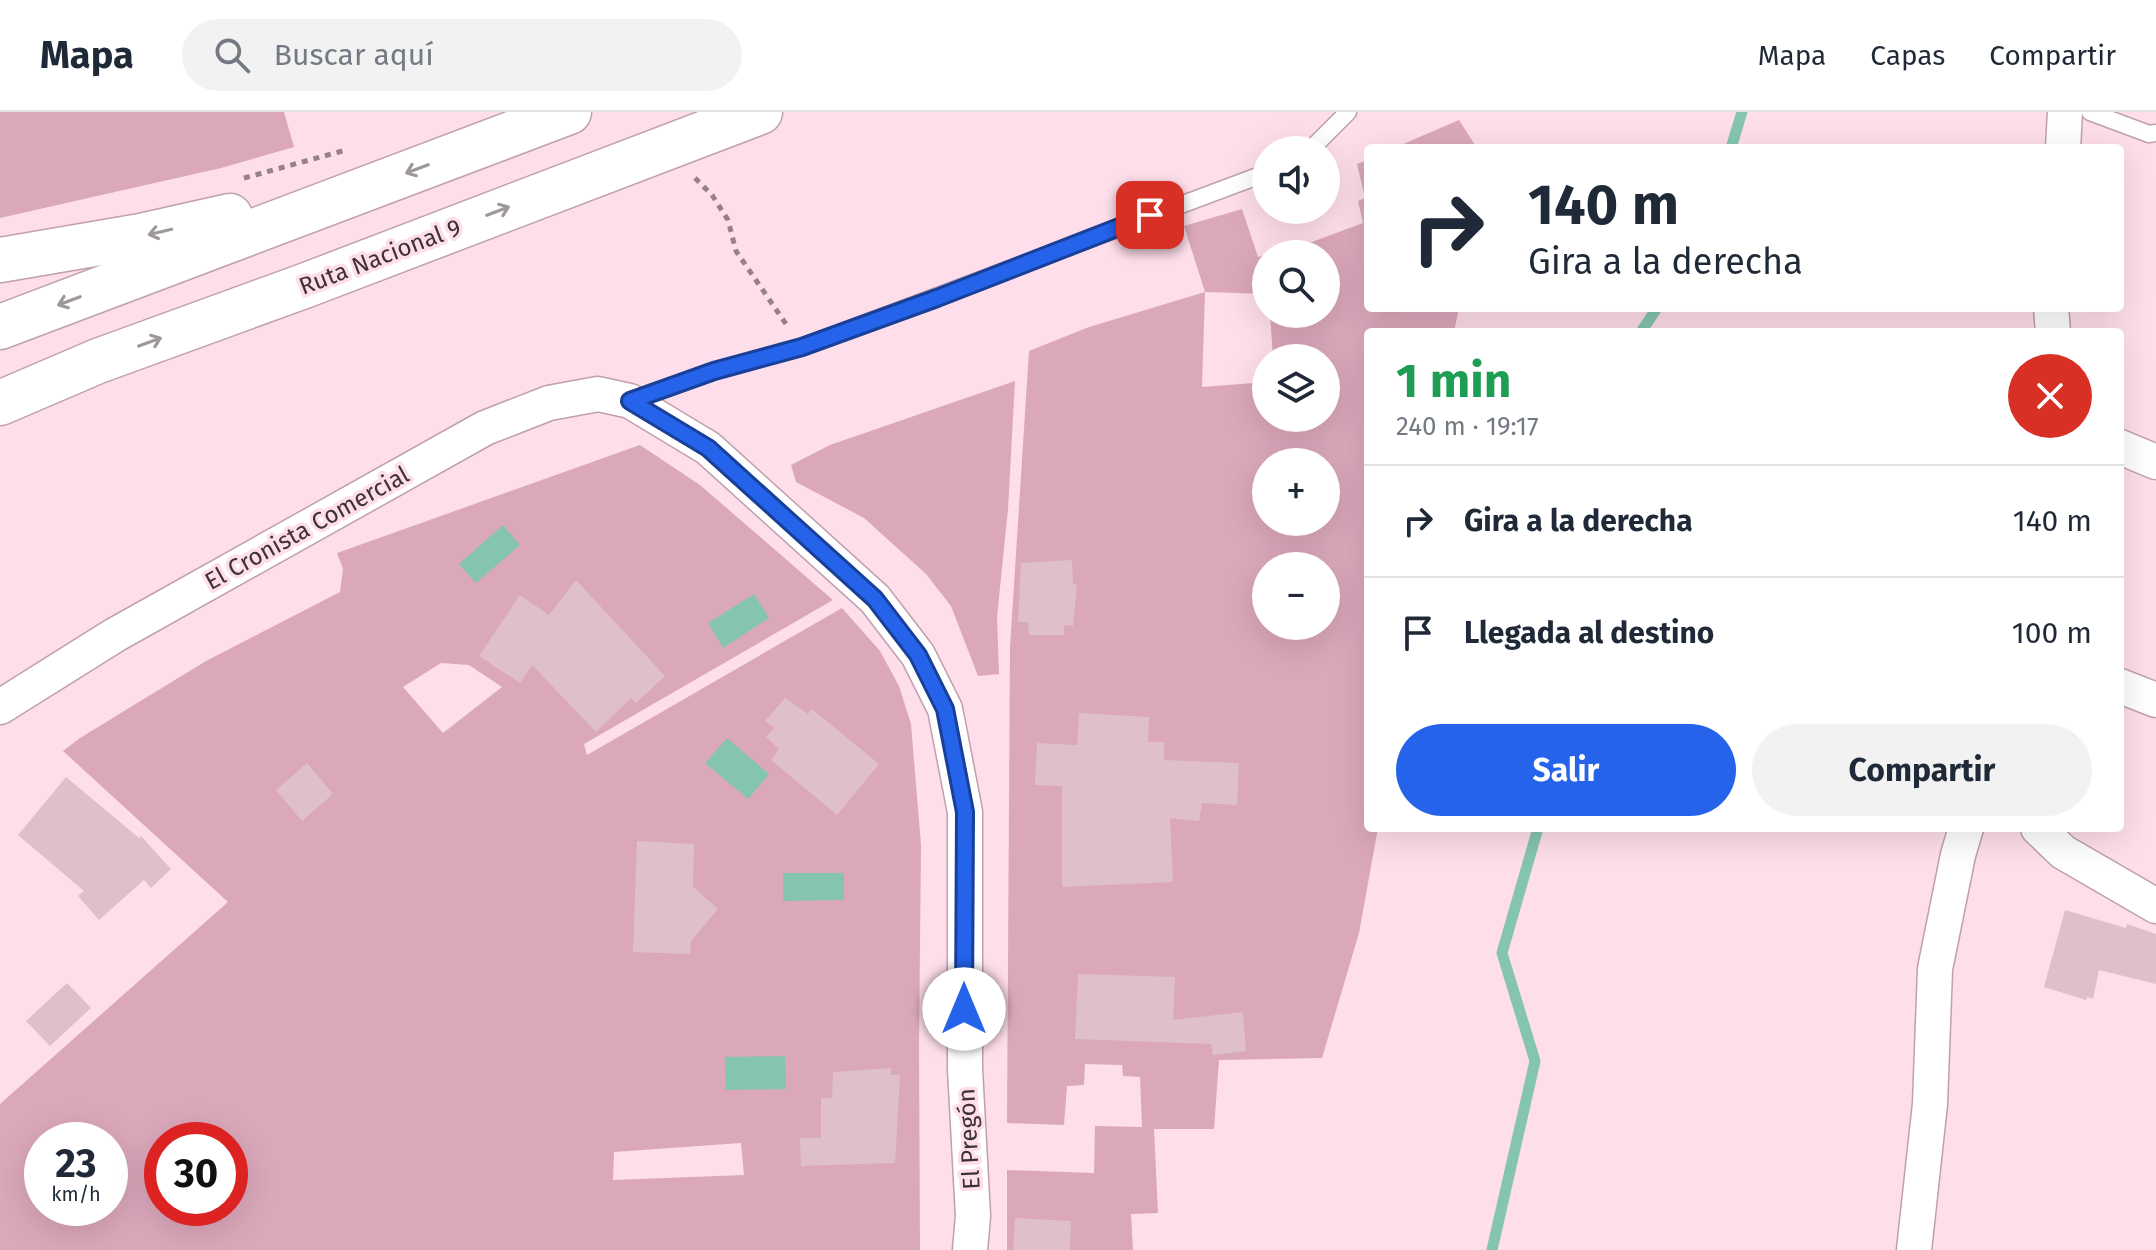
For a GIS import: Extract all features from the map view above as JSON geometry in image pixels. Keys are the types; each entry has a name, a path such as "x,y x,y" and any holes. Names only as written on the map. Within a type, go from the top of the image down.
{"highway":[{"path":"0,327 569,112"},
{"name":"Ruta Nacional 9","path":"0,403 98,361 760,112"},
{"path":"0,260 141,236 246,212 292,197 346,196"},
{"path":"0,431 98,361"}],"street":[{"path":"2063,144 2065,112"},
{"name":"El Cronista Comercial","path":"0,707 115,635 485,428 549,403 598,394 630,401"},
{"name":"El Pregón","path":"630,401 708,448 875,599 918,655 945,709 965,812 965,1069 973,1216 970,1250"},
{"path":"2124,449 2156,462"},
{"path":"2124,688 2156,700"},
{"path":"1914,1250 1930,1104 1935,969 1965,832"},
{"path":"2042,832 2063,852 2156,906"}],"lane":[{"path":"1324,136 1348,112"},
{"path":"2090,112 2149,134 2156,133"},
{"path":"630,401 714,371 802,347 1252,178"}],"path":[{"path":"668,148 712,195 728,220 736,251 802,347"}],"shaded area":[{"path":"0,112 284,112 294,147 221,168 0,218"},
{"path":"1459,120 1474,144 1403,144"},
{"path":"1364,161 1364,194 1357,164"},
{"path":"1364,198 1364,312 1458,312 1455,328 1364,328 1364,832 1377,832 1359,933 1322,1058 1219,1060 1214,1129 1154,1129 1158,1213 1131,1214 1133,1250 1007,1250 1007,1170 1094,1173 1095,1126 1142,1127 1140,1077 1123,1076 1122,1065 1085,1064 1084,1085 1067,1086 1064,1125 1007,1123 1010,647 1029,351 1089,327 1205,292 1202,387 1252,383 1252,432 1340,432 1340,344 1272,344 1271,328 1340,328 1340,240 1317,240 1363,223 1358,201"},
{"path":"1242,209 1252,240 1252,294 1205,292 1184,226"},
{"path":"1015,381 1008,509 997,617 999,674 978,676 951,606 926,574 864,518 796,482 791,465 830,445"},
{"path":"640,445 700,485 833,600 584,744 587,755 842,608 880,651 899,686 911,724 921,845 920,1250 0,1250 0,1104 228,902 63,751 206,661 340,592 343,569 337,553","holes":["441,663 469,665 502,687 443,733 403,687","741,1143 744,1175 613,1180 614,1152"]},
{"path":"503,525 520,545 476,583 459,564"},
{"path":"754,594 769,618 723,648 708,623"},
{"path":"727,738 769,774 748,799 705,763"},
{"path":"783,873 844,873 844,900 783,901"},
{"path":"785,1056 786,1089 726,1090 725,1057"}],"building":[{"path":"1072,560 1073,584 1077,585 1073,626 1064,625 1064,635 1029,635 1028,622 1018,622 1021,563"},
{"path":"576,580 665,676 636,703 631,698 596,732 532,665 520,683 479,656 520,595 549,615"},
{"path":"785,698 808,714 812,709 879,764 837,815 771,760 779,749 766,737 774,728 765,721"},
{"path":"1079,713 1149,717 1148,742 1164,742 1164,760 1239,763 1237,805 1202,803 1199,821 1170,818 1173,882 1062,887 1062,786 1035,785 1037,743 1077,745"},
{"path":"307,763 333,794 302,821 276,790"},
{"path":"66,777 139,838 141,836 171,869 151,888 144,880 99,920 78,896 84,891 18,835"},
{"path":"637,841 694,844 693,887 718,909 691,941 690,954 633,952"},
{"path":"2065,910 2156,934 2156,984 2099,970 2093,999 2087,997 2086,1000 2044,987"},
{"path":"1078,974 1175,977 1173,1020 1243,1012 1246,1051 1213,1055 1211,1044 1075,1039"},
{"path":"67,983 91,1008 50,1046 26,1021"},
{"path":"891,1068 891,1075 900,1075 895,1163 801,1166 800,1138 821,1138 821,1098 832,1098 833,1072"},
{"path":"1015,1218 1071,1221 1070,1250 1013,1250"}],"waterway":[{"path":"1732,144 1742,112"},
{"path":"1644,328 1654,312"},
{"path":"1492,1250 1535,1061 1502,953 1537,832"}],"route":[{"path":"964,1009 965,812 945,709 918,655 875,599 708,448 630,401 714,371 802,347 1150,215"}]}
